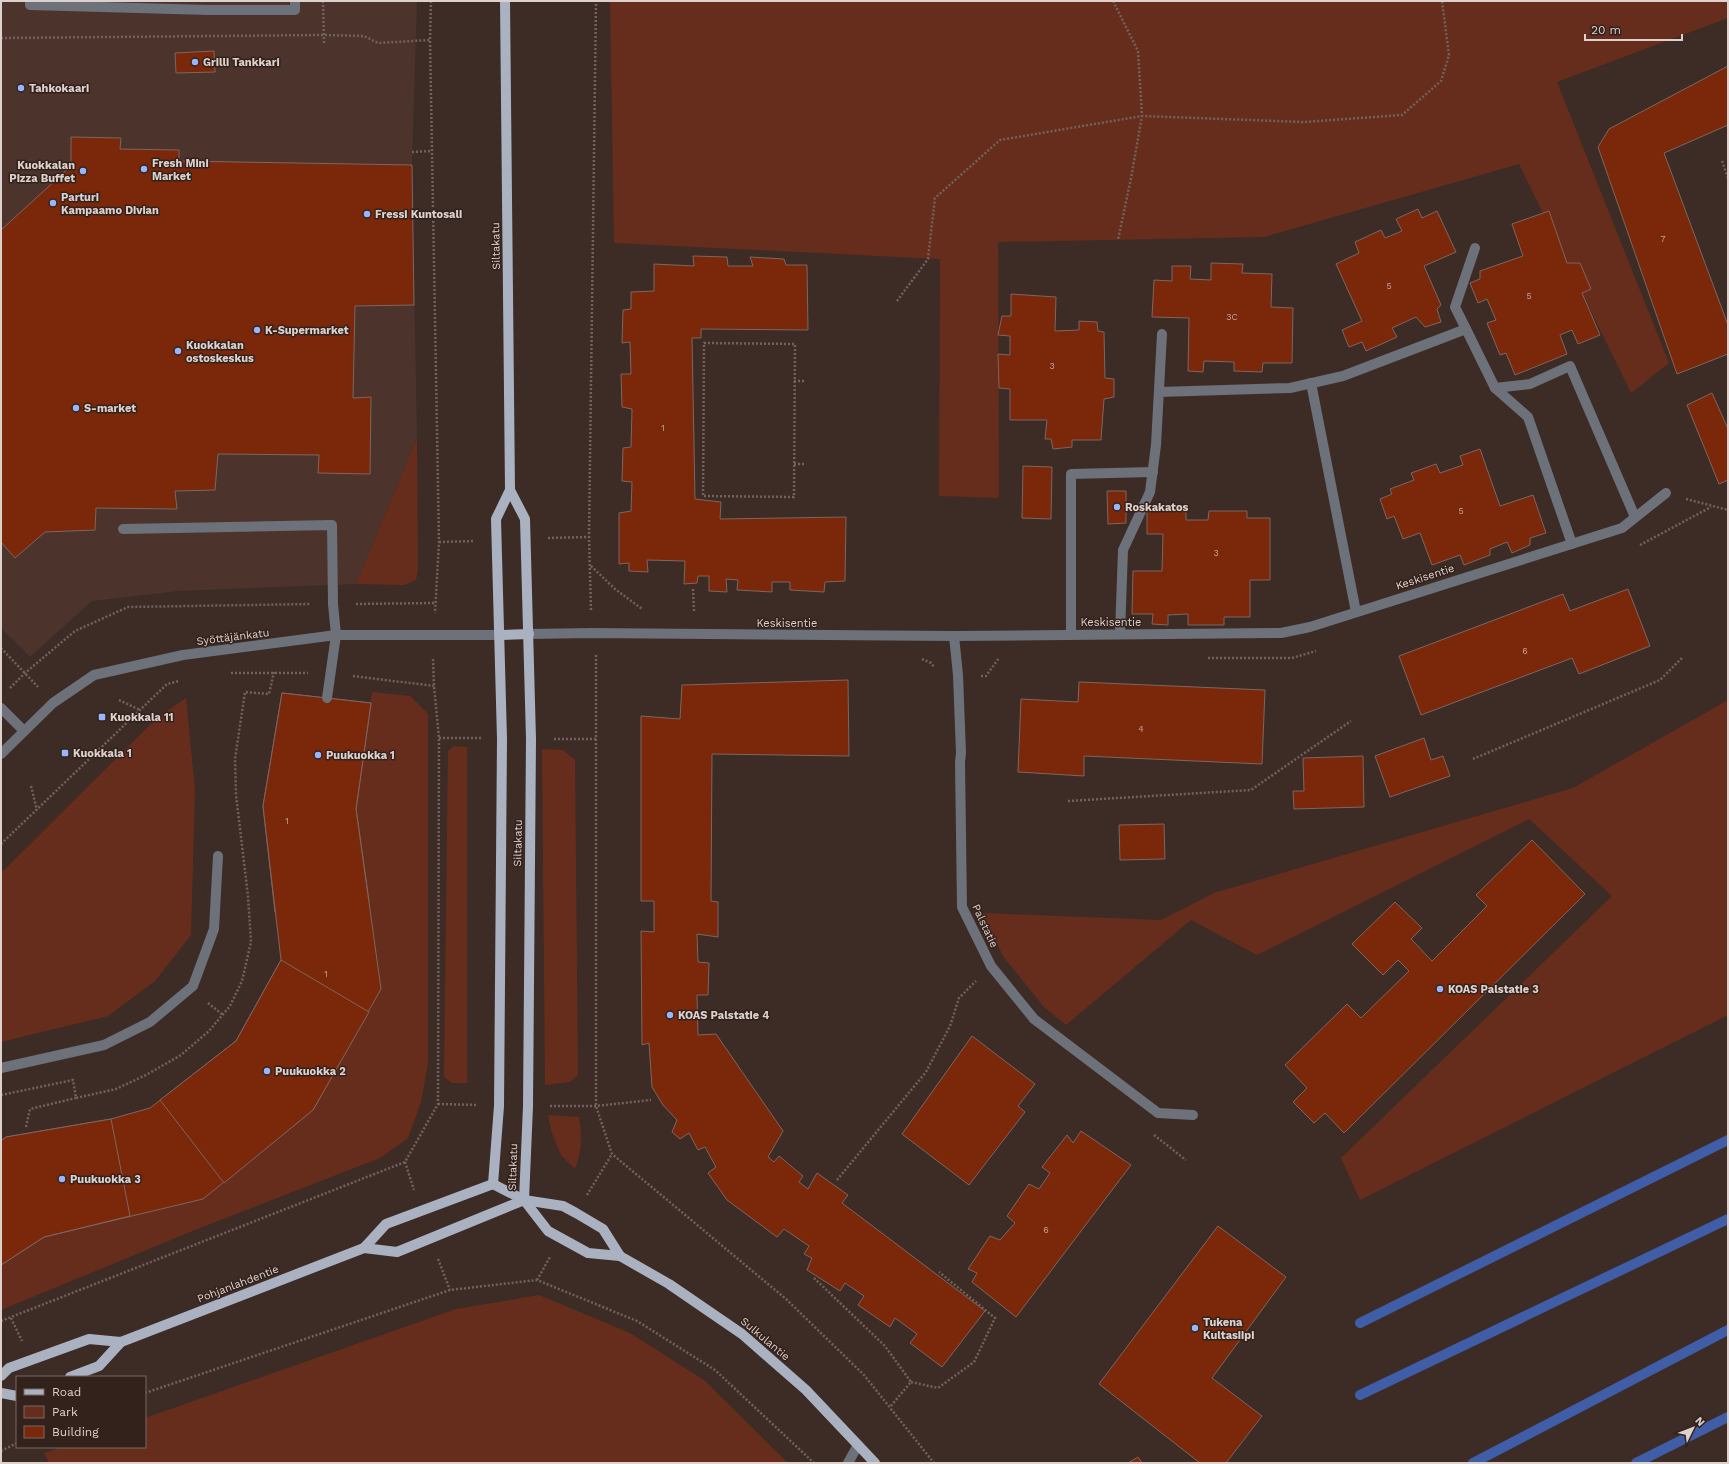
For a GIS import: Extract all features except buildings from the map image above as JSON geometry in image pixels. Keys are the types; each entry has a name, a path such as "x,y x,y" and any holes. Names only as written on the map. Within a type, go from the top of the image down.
{"main road":[{"name":"Siltakatu","path":"493,1184 499,1098 502,739 496,519 510,490 505,1"},
{"name":"Siltakatu","path":"510,490 525,518 529,634 531,739 528,1106 524,1200"},
{"path":"500,635 529,634"},
{"name":"Sulkulantie","path":"493,1184 524,1200 563,1206 576,1213 602,1229 620,1256"},
{"name":"Pohjanlahdentie","path":"73,1376 99,1366 121,1342 364,1248 386,1224 493,1184"},
{"name":"Sulkulantie","path":"524,1200 548,1231 588,1254 620,1256 669,1284 742,1334 806,1390 875,1463"},
{"name":"Pohjanlahdentie","path":"364,1248 396,1252 524,1200"},
{"name":"Pohjanlahdentie","path":"1,1376 9,1368 89,1339 121,1342"},
{"path":"1,1394 16,1396"}],"street":[{"path":"30,1 30,5 37,6 209,10 294,10 294,1"},
{"path":"1475,248 1455,306 1495,388 1528,417 1572,544"},
{"path":"1159,392 1290,388 1343,376 1466,329"},
{"path":"1120,634 1123,550 1150,492 1153,472 1162,334"},
{"path":"1495,388 1530,384 1570,366 1635,517"},
{"path":"1311,383 1356,612"},
{"path":"1070,635 1071,474 1153,472"},
{"name":"Keskisentie","path":"529,634 592,633 954,636 1281,633 1310,627 1622,528 1666,493"},
{"path":"123,529 332,525 333,604 336,635 327,698"},
{"name":"Syöttäjänkatu","path":"1,754 53,703 94,675 183,655 336,635 500,635"},
{"name":"Palstatie","path":"954,636 958,675 961,753 962,907 991,966 1034,1019 1158,1113 1193,1115"},
{"path":"1,708 24,731"},
{"path":"1,1068 104,1045 150,1022 194,986 214,929 218,856"},
{"path":"848,1463 858,1445"}],"path":[{"path":"323,1 324,43"},
{"path":"1,1321 405,1162 438,1104 439,738 434,686 433,636 439,542 430,40 431,1"},
{"path":"596,1 589,537 592,633 596,654 596,1106 612,1154 786,1299 864,1375 934,1463"},
{"path":"1113,1 1138,52 1142,116 1118,240"},
{"path":"896,301 928,259 935,198 1000,140 1142,116 1304,122 1402,115 1441,81 1449,55 1442,1"},
{"path":"1,38 323,35 364,36 378,43 430,40"},
{"path":"412,152 432,151"},
{"path":"1722,161 1728,178"},
{"path":"704,343 795,344 794,464 794,496 703,496 704,343"},
{"path":"794,381 804,381"},
{"path":"794,464 804,464"},
{"path":"1666,493 1728,510"},
{"path":"590,566 615,590 642,609"},
{"path":"693,589 694,611"},
{"path":"6,692 25,673 75,631 128,607 435,603"},
{"path":"1,648 53,703"},
{"path":"1474,759 1660,680 1682,658"},
{"path":"229,673 274,672 330,674 434,686"},
{"path":"235,759 245,692 270,694 274,672"},
{"path":"1,844 167,684 180,680"},
{"path":"119,700 140,710"},
{"path":"1068,802 1251,790 1351,722"},
{"path":"31,786 37,810"},
{"path":"837,1180 926,1072 950,1026 959,998 980,976"},
{"path":"205,1000 223,1015"},
{"path":"1,1095 73,1080"},
{"path":"26,1127 30,1109 76,1098"},
{"path":"596,1106 651,1100"},
{"path":"1149,1132 1186,1160"},
{"path":"814,1278 885,1346 912,1382 938,1388 974,1362 995,1318 939,1272"},
{"path":"146,1393 450,1290 537,1280 636,1321 715,1370 814,1463"},
{"path":"890,1407 912,1382"},
{"path":"1,1452 16,1444"}],"shaded area":[{"path":"1,1 417,1 412,165 417,438 356,584 179,591 92,601 30,657 1,628"}],"green space":[{"path":"610,1 1728,1 1728,18 1557,82 1669,363 1631,393 1519,164 1264,237 998,242 999,498 939,496 940,259 614,243"},
{"path":"417,438 418,569 416,580 404,585 356,584"},
{"path":"372,692 410,696 428,714 428,1063 421,1102 408,1138 380,1158 195,1230 1,1310 1,1265 44,1237 203,1199 313,1110 381,989 356,809"},
{"path":"186,698 195,790 191,935 155,981 108,1016 1,1042 1,873 157,718"},
{"path":"1728,700 1728,1015 1360,1200 1341,1158 1612,896 1529,819 1257,955 1191,920 1066,1025 1044,1007 1003,956 982,913 1161,920 1214,893 1573,788"},
{"path":"454,746 467,747 467,1083 452,1083 444,1077 448,751"},
{"path":"542,749 563,750 575,760 578,1075 570,1082 545,1085"},
{"path":"548,1115 579,1117 581,1143 575,1169 561,1155 552,1133"},
{"path":"539,1295 630,1333 704,1380 788,1463 49,1463 44,1453 59,1448 146,1448 146,1418 456,1309"}],"waterway":[{"path":"1360,1323 1728,1140"},
{"path":"1360,1395 1728,1219"},
{"path":"1473,1463 1728,1330"},
{"path":"1636,1463 1728,1417"}],"place":[{"name":"Grilli Tankkari","path":"195,62"},
{"name":"Tahkokaari","path":"21,88"},
{"name":"Fresh Mini Market","path":"144,169"},
{"name":"Kuokkalan Pizza Buffet","path":"83,171"},
{"name":"Parturi Kampaamo Divian","path":"53,203"},
{"name":"Fressi Kuntosali","path":"367,214"},
{"name":"K-Supermarket","path":"257,330"},
{"name":"Kuokkalan ostoskeskus","path":"178,351"},
{"name":"S-market","path":"76,408"},
{"name":"Roskakatos","path":"1117,507"},
{"name":"Kuokkala 11","path":"102,717"},
{"name":"Kuokkala 1","path":"65,753"},
{"name":"Puukuokka 1","path":"318,755"},
{"name":"KOAS Palstatie 3","path":"1440,989"},
{"name":"KOAS Palstatie 4","path":"670,1015"},
{"name":"Puukuokka 2","path":"267,1071"},
{"name":"Puukuokka 3","path":"62,1179"},
{"name":"Tukena Kultasiipi","path":"1195,1328"}]}
